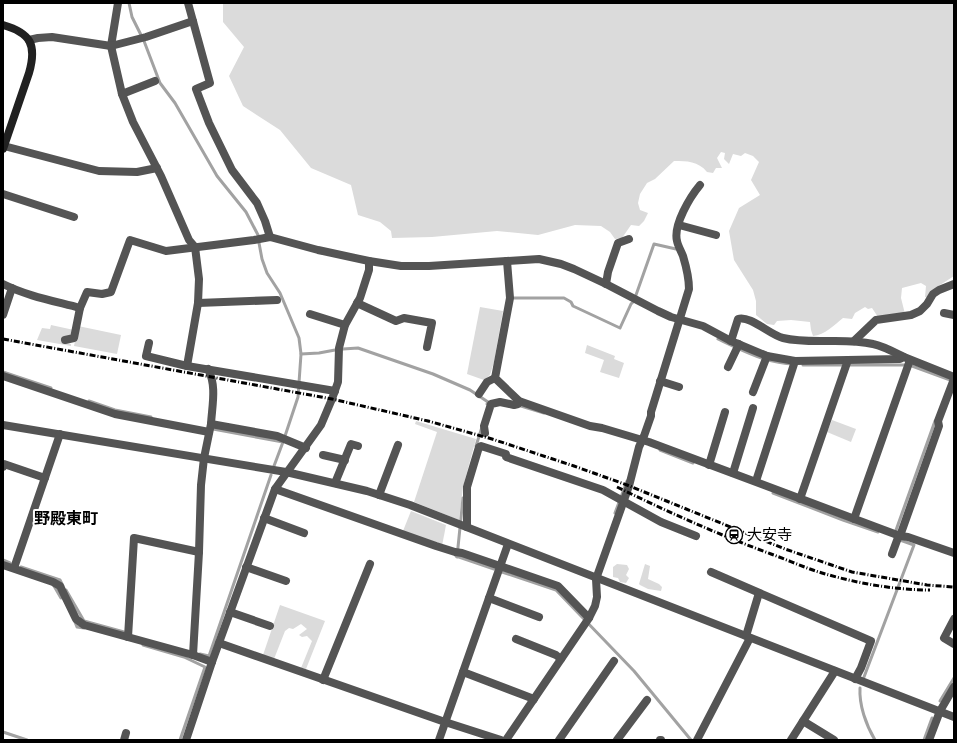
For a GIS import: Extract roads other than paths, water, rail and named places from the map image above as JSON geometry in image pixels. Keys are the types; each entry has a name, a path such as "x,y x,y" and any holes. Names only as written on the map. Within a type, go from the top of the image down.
{"street":[{"path":"118,3 111,46 122,94 133,122 157,168 189,240 195,247 198,279 198,303 187,366"},
{"path":"188,3 210,83 196,89 209,123 232,170 257,203 270,237"},
{"path":"29,40 52,37 111,46 146,37 193,21"},
{"path":"3,25 23,33 29,40 32,51 32,64 4,147 99,171 137,172 157,168"},
{"path":"122,94 155,81"},
{"path":"506,740 595,606 597,597 596,578 621,500 631,480 633,466 651,416 660,381 689,289 688,278 676,235 678,225 691,195 700,185"},
{"path":"3,194 74,217"},
{"path":"678,225 716,235"},
{"path":"65,340 74,338 80,308 87,292 102,294 111,292 130,240 166,251 270,237 318,250 401,266 429,266 539,259 561,264 606,284 658,312 703,326 736,346 766,359 795,363 847,363 900,359 954,379 938,421 939,426 897,536 892,554"},
{"path":"606,284 608,272 618,243 629,239"},
{"path":"186,740 212,662 275,489 286,472 306,448 321,425 335,391 338,382 339,348 345,325 360,298 369,270 369,261"},
{"path":"495,378 510,298 507,261"},
{"path":"3,284 46,299 80,308"},
{"path":"854,341 876,320 911,315 920,311 927,304 933,294 954,284"},
{"path":"3,315 12,288"},
{"path":"198,303 277,300"},
{"path":"357,303 396,321 404,318 432,322 427,346"},
{"path":"310,314 345,325"},
{"path":"944,314 954,316"},
{"path":"728,367 736,346 738,319 742,318 782,338 802,341 854,341 874,344 907,362"},
{"path":"149,343 146,356 187,366 335,391"},
{"path":"753,392 766,359"},
{"path":"854,519 907,362"},
{"path":"756,481 795,363"},
{"path":"800,498 847,363"},
{"path":"193,655 201,485 204,458 211,424 213,386 212,377 208,369"},
{"path":"3,376 115,414 209,432"},
{"path":"479,394 487,382 495,378"},
{"path":"495,378 519,401 590,426 642,440 756,481 897,536 908,537 954,553"},
{"path":"660,381 679,388"},
{"path":"486,433 484,426 490,404 500,402 514,405 518,404 519,401"},
{"path":"734,473 754,408"},
{"path":"709,464 725,412"},
{"path":"211,424 277,436 306,448"},
{"path":"3,425 286,472 379,495 463,526 954,717"},
{"path":"14,568 60,434"},
{"path":"335,483 351,444 358,446"},
{"path":"379,495 398,445"},
{"path":"463,526 467,487 479,448 481,446 506,454 506,457 604,490 661,522 696,536"},
{"path":"323,455 345,460"},
{"path":"3,467 4,464 45,478"},
{"path":"275,489 458,553 558,586 587,619"},
{"path":"264,518 304,533"},
{"path":"128,637 134,538 199,552"},
{"path":"439,740 508,544"},
{"path":"3,564 53,582 60,586 76,619 84,624 193,655 212,662"},
{"path":"323,680 370,564"},
{"path":"246,567 286,581"},
{"path":"710,572 871,641 861,668 855,679"},
{"path":"697,740 748,637 760,593"},
{"path":"489,598 539,617"},
{"path":"230,612 270,626"},
{"path":"954,619 944,638 954,644"},
{"path":"516,639 556,655 561,659"},
{"path":"219,643 501,740"},
{"path":"559,740 614,661"},
{"path":"791,740 835,671"},
{"path":"463,672 534,699"},
{"path":"929,740 940,711 954,687"},
{"path":"617,740 647,700"},
{"path":"803,721 834,740"}],"waterway":[{"path":"129,3 132,17 141,35"},
{"path":"144,41 160,83 175,103 217,176 246,212 258,235"},
{"path":"259,243 262,259 267,273 280,293 299,338 301,354 298,397 285,436"},
{"path":"636,295 654,244 676,249"},
{"path":"513,298 564,298 571,302 573,306 620,328 631,304 634,301"},
{"path":"718,339 764,359 794,364"},
{"path":"343,349 358,348 433,374 470,390 488,402 487,404"},
{"path":"301,354 335,350"},
{"path":"803,365 904,365 912,366 953,381"},
{"path":"3,372 51,388"},
{"path":"89,401 115,410 151,417"},
{"path":"521,406 544,413"},
{"path":"895,533 935,421"},
{"path":"476,446 482,427"},
{"path":"213,429 283,442 274,466"},
{"path":"660,450 693,463"},
{"path":"200,654 209,656 271,475"},
{"path":"615,513 627,481"},
{"path":"773,493 878,532"},
{"path":"457,557 463,498"},
{"path":"864,677 914,545 900,540"},
{"path":"456,556 494,569"},
{"path":"3,560 10,563"},
{"path":"21,567 60,580 63,586"},
{"path":"502,572 556,590 634,671 691,740"},
{"path":"54,586 61,598"},
{"path":"66,590 84,621 124,632"},
{"path":"75,622 77,627 84,628"},
{"path":"143,645 184,657 205,667 180,740"},
{"path":"940,701 954,678"},
{"path":"860,688 864,715 875,740"},
{"path":"924,740 932,718"},
{"path":"3,732 27,740"}],"railway":[{"path":"3,339 332,399 428,421 492,439 574,466 627,485 785,549 852,572 927,585 954,587"},
{"path":"617,487 712,531 816,571 835,577 875,585 903,589 930,590"}],"place":[{"name":"大安寺","path":"734,535"}],"district":[{"name":"野殿東町","path":"66,518"}]}
